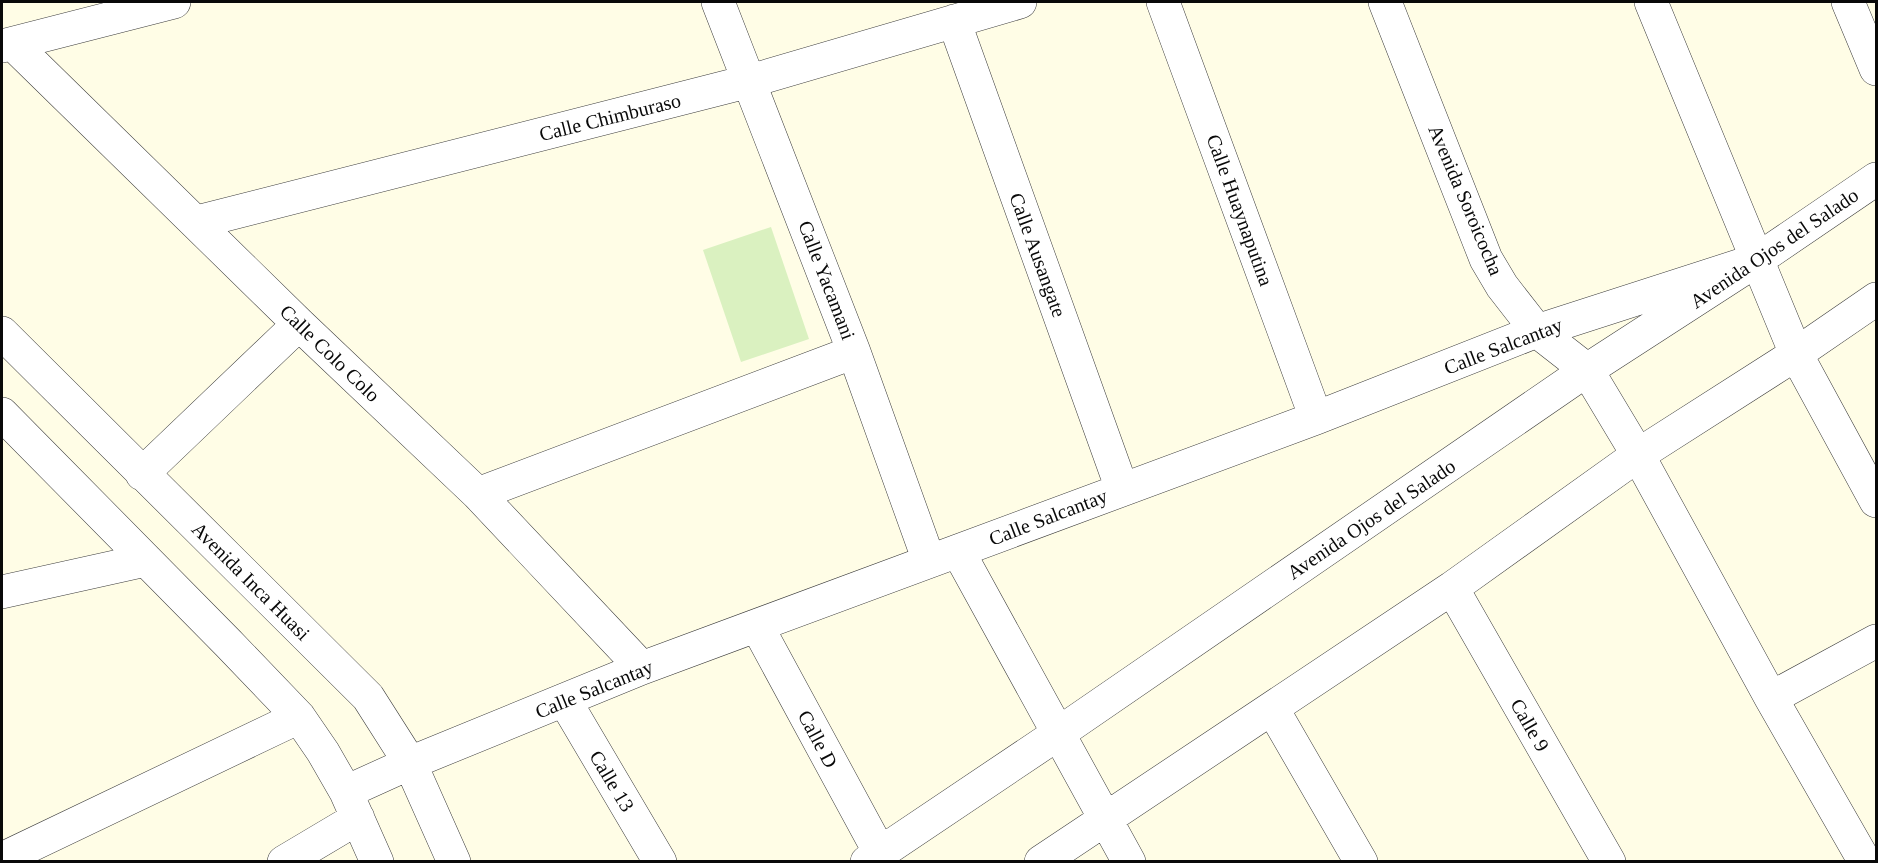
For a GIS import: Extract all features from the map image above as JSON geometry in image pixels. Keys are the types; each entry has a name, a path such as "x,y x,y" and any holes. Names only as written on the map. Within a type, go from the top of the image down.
{"street":[{"path":"7,45 110,9 174,2"},
{"name":"Calle Yacamani","path":"718,2 854,352 943,556 1059,733 1129,861"},
{"name":"Calle Chimburaso","path":"197,222 750,81 1020,2"},
{"name":"Calle Huaynaputina","path":"1163,2 1316,418"},
{"name":"Avenida Soroicocha","path":"1385,2 1486,259 1502,286 1536,331 1587,370"},
{"path":"1651,2 1796,354 1876,501"},
{"path":"1848,2 1876,69"},
{"name":"Calle Ausangate","path":"954,21 1122,489"},
{"name":"Calle Colo Colo","path":"7,45 197,222 299,324 478,494 642,668"},
{"name":"Avenida Ojos del Salado","path":"873,857 1059,733 1587,370 1757,260 1876,179"},
{"name":"Calle Salcantay","path":"284,861 352,805 411,763 642,668 1316,418 1536,331 1757,260"},
{"path":"1041,861 1452,588 1638,455 1796,354 1876,299"},
{"path":"142,474 299,324"},
{"name":"Avenida Inca Huasi","path":"2,333 368,697 411,763 454,861"},
{"path":"478,494 854,352"},
{"path":"1587,370 1638,455 1771,698 1868,855"},
{"path":"2,414 299,717 323,752 352,805 377,861"},
{"path":"2,592 146,560"},
{"name":"Calle 9","path":"1452,588 1609,861"},
{"name":"Calle D","path":"757,626 873,857"},
{"path":"1771,698 1876,641"},
{"name":"Calle 13","path":"565,701 660,861"},
{"path":"1272,708 1361,861"},
{"path":"2,859 299,717"}],"green space":[{"path":"771,227 809,339 741,362 703,250"}]}
